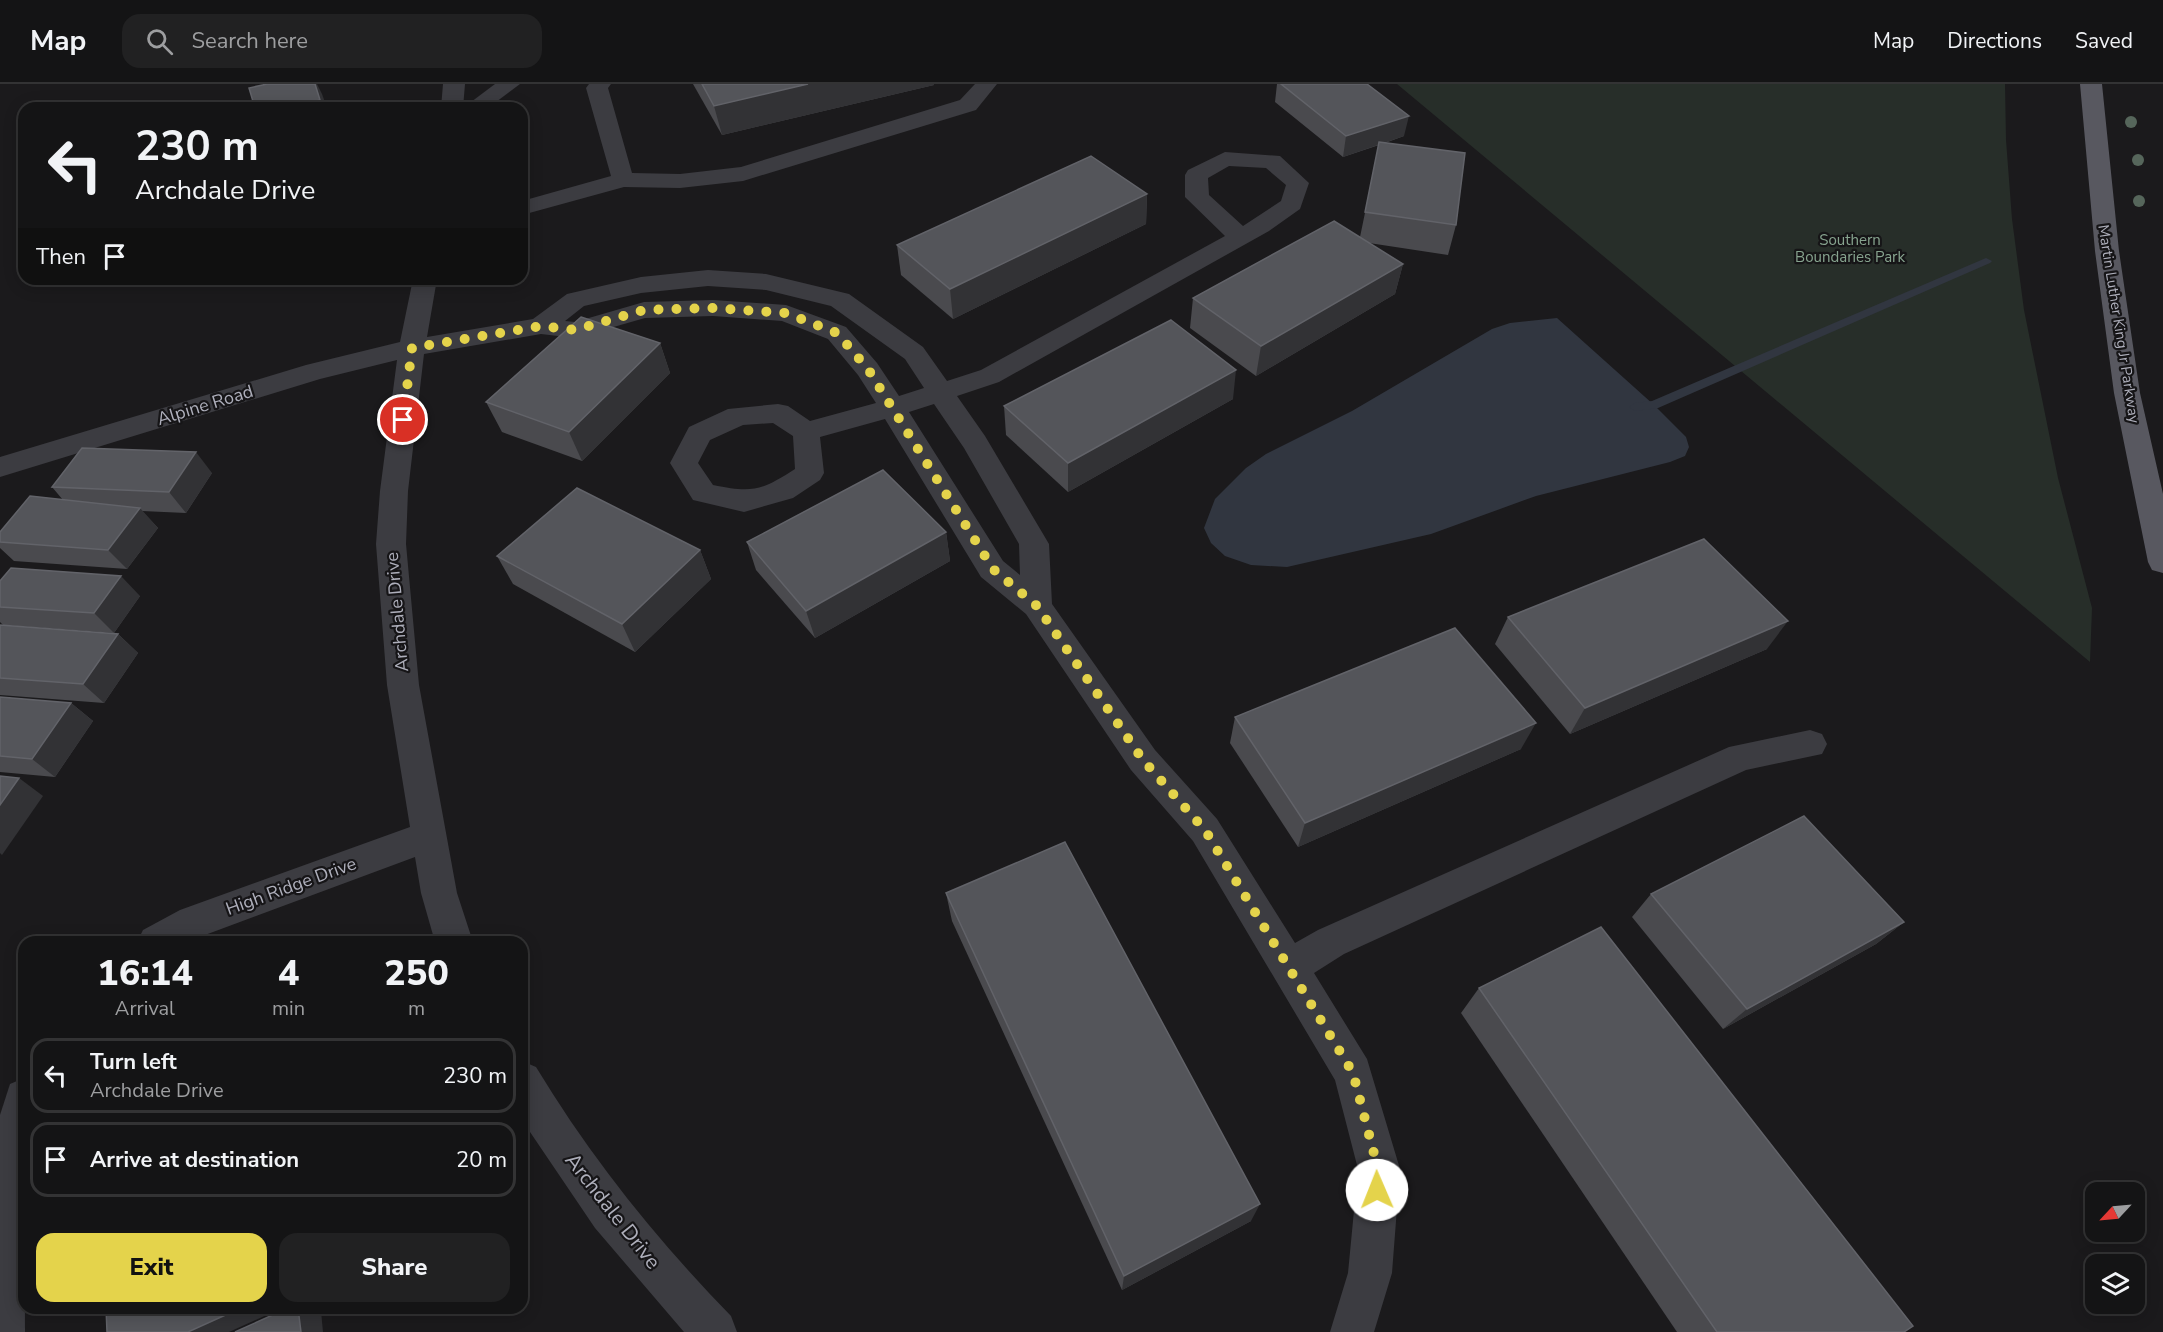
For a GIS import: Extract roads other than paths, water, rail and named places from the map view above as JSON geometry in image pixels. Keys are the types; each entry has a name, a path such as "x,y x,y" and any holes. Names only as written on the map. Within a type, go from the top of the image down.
{"main road":[{"name":"Martin Luther King Jr Parkway","path":"2091,84 2105,239 2127,393 2163,562"}],"street":[{"path":"452,102 454,84"},
{"path":"483,102 509,84"},
{"path":"528,206 623,180 680,181 743,174 968,105 986,84"},
{"path":"598,86 623,180"},
{"path":"806,432 892,408 990,376 1240,237"},
{"path":"541,326 576,300 641,285 708,278 766,282 840,300 914,353 975,443 1034,544 1037,606"},
{"name":"Archdale Drive","path":"424,285 412,348 394,491 392,544 403,685 440,893 452,936"},
{"path":"541,326 575,330 644,310 713,308 786,313 837,333 868,369 993,569 1037,606 1143,760 1205,830 1353,1073 1378,1169 1370,1273 1352,1332"},
{"name":"Alpine Road","path":"0,466 315,371 412,348 541,326"},
{"path":"1289,968 1331,942 1741,757 1810,744"},
{"name":"High Ridge Drive","path":"167,936 193,922 429,836"},
{"name":"Archdale Drive","path":"528,1092 543,1118 596,1194 691,1308 715,1332"},
{"path":"3,1332 12,1155 18,1126"}],"waterway":[{"path":"1635,407 1654,405 1986,261"}],"park label":[{"name":"Southern Boundaries Park","path":"1850,248"}]}
